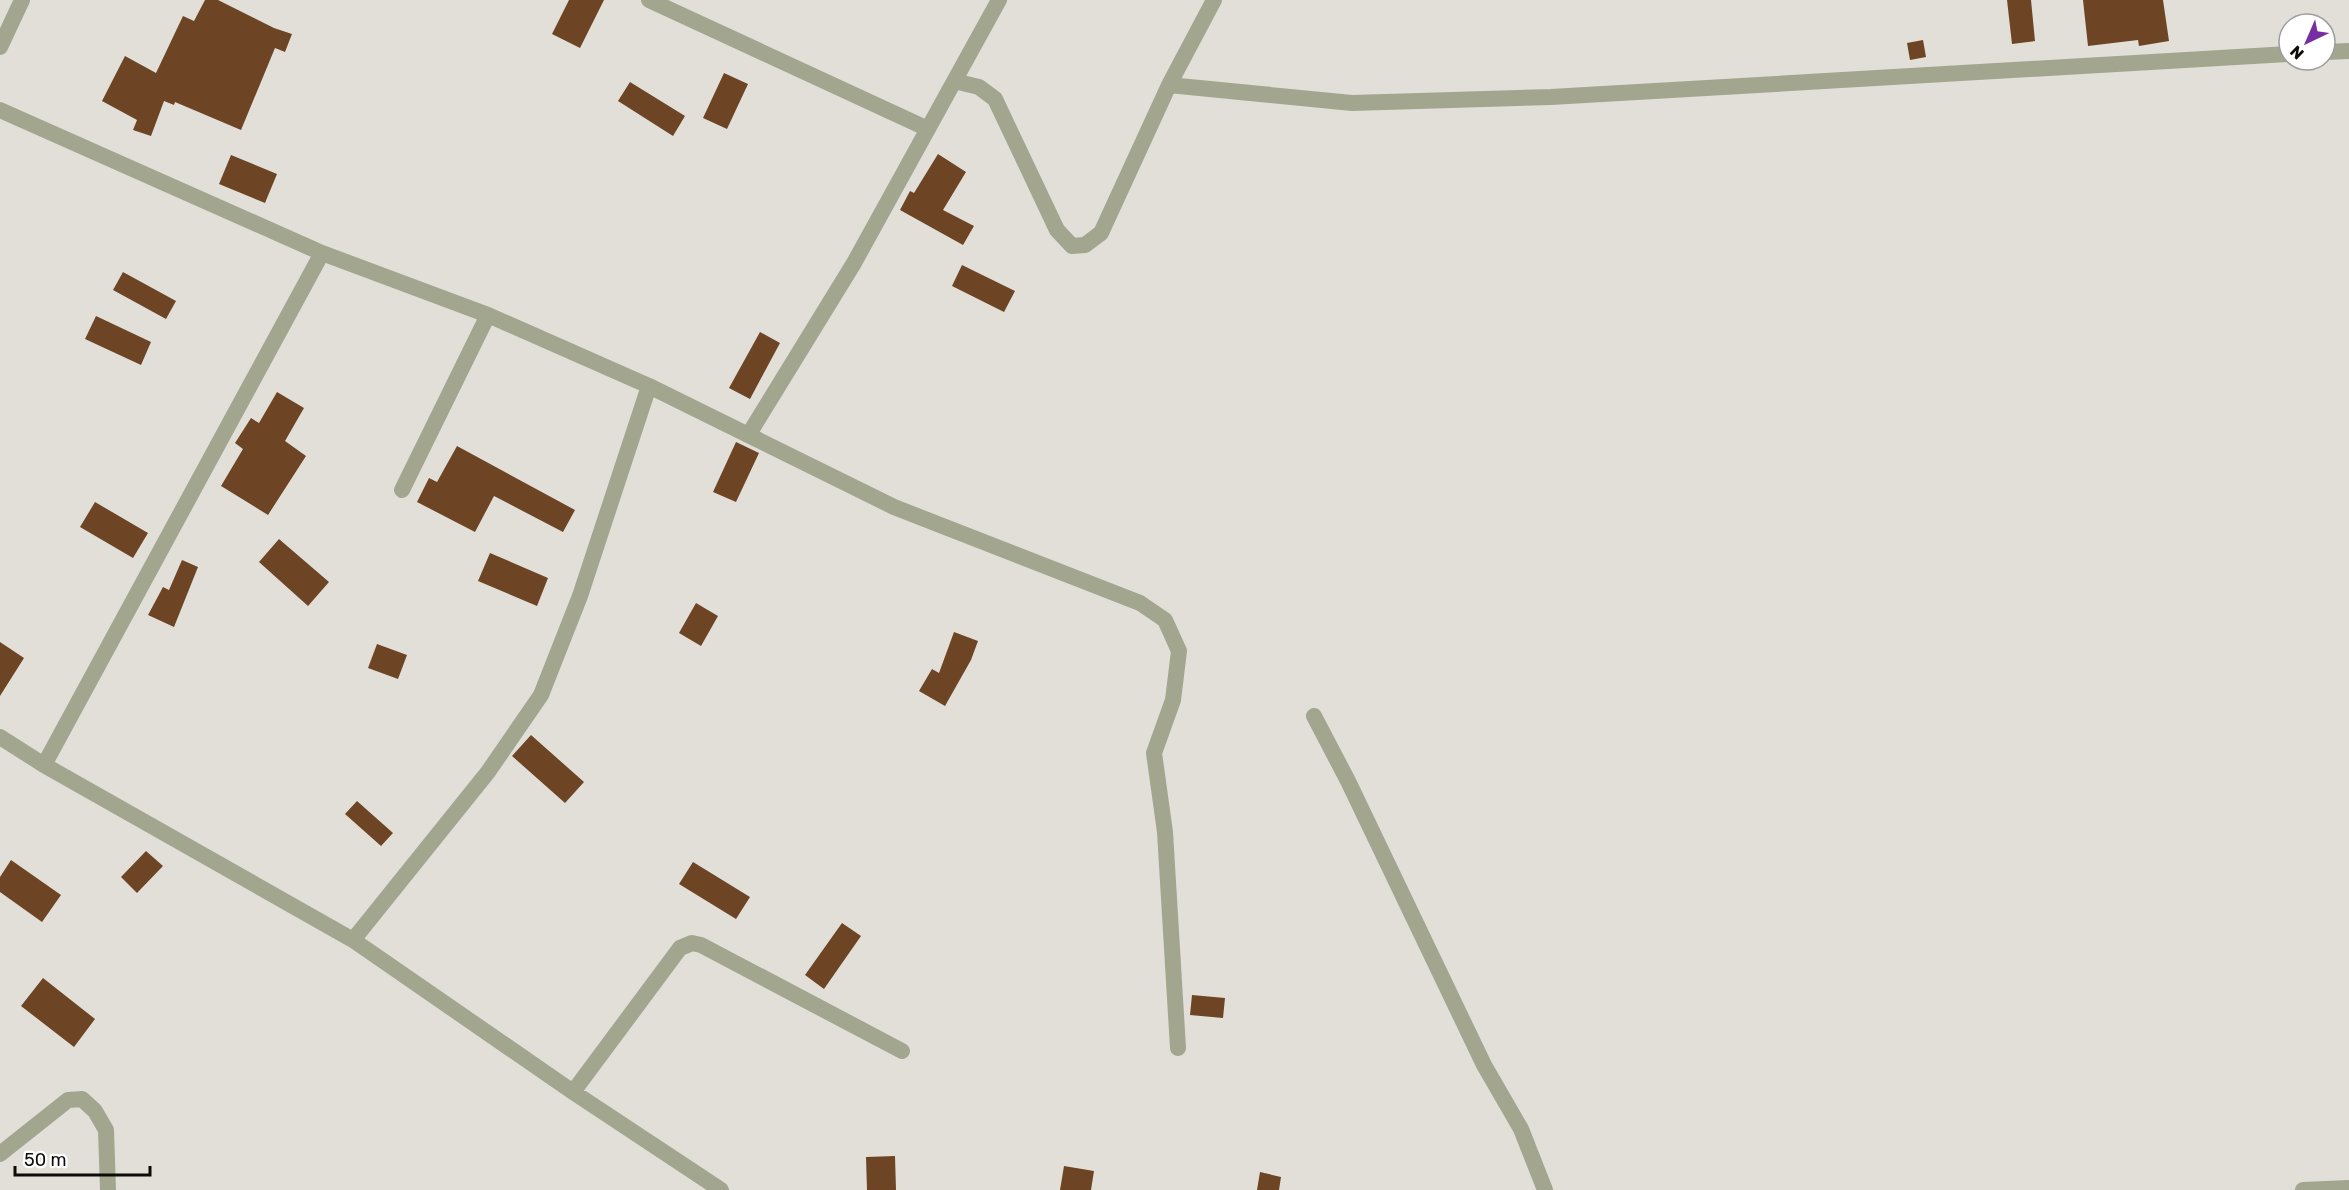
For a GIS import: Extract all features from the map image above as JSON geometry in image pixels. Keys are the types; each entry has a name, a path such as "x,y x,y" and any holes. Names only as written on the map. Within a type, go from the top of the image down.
{"street":[{"path":"0,47 22,0"},
{"path":"649,0 928,129"},
{"path":"749,434 854,263 999,0"},
{"path":"954,81 979,87 995,99 1058,230 1072,246 1086,245 1101,232 1169,85 1214,0"},
{"path":"1169,85 1364,103 1575,95 2277,55"},
{"path":"0,110 322,253 488,315 650,386 894,507 1140,603 1165,620 1179,651 1173,700 1154,753 1165,832 1178,1048"},
{"path":"44,765 322,253"},
{"path":"402,490 488,315"},
{"path":"353,939 488,772 541,694 580,596 650,386"},
{"path":"1314,716 1479,1054 1521,1129 1545,1190"},
{"path":"0,737 44,765 353,939 573,1092 721,1190"},
{"path":"573,1092 680,948 692,943 701,945 902,1051"},
{"path":"0,1154 68,1100 82,1099 95,1111 106,1130 108,1190"},
{"path":"2303,1190 2349,1188"}],"building":[{"path":"205,0 218,0 274,28 292,34 285,52 275,48 241,130 175,102 174,105 164,101 151,136 133,130 137,120 102,101 125,56 156,73 183,16 194,21"},
{"path":"569,0 604,0 580,48 552,34"},
{"path":"2007,0 2031,0 2035,41 2012,44"},
{"path":"2083,0 2163,0 2169,41 2139,46 2138,40 2088,46"},
{"path":"1923,40 1926,57 1910,60 1907,43"},
{"path":"724,73 748,84 727,129 703,118"},
{"path":"630,82 685,116 673,136 618,101"},
{"path":"938,154 966,172 943,210 974,226 963,245 900,210 910,191 914,193"},
{"path":"231,155 277,174 265,203 219,184"},
{"path":"962,265 1015,291 1004,312 952,286"},
{"path":"123,272 176,301 166,319 113,290"},
{"path":"96,316 151,342 141,365 85,339"},
{"path":"760,332 780,343 750,399 729,388"},
{"path":"277,392 304,408 285,441 306,456 268,515 221,486 243,449 235,443 251,418 259,423"},
{"path":"736,442 759,453 736,502 713,492"},
{"path":"457,446 575,510 563,532 494,496 475,532 417,502 429,478 437,482"},
{"path":"95,502 148,533 133,558 80,527"},
{"path":"279,539 329,582 308,606 259,562"},
{"path":"490,553 548,578 537,606 478,581"},
{"path":"182,560 198,567 174,627 148,615 163,587 169,590"},
{"path":"696,603 718,616 701,646 679,633"},
{"path":"954,632 978,641 971,660 945,706 919,691 932,669 939,673"},
{"path":"0,642 24,658 0,696"},
{"path":"377,644 407,655 398,679 368,668"},
{"path":"531,735 584,782 565,803 512,756"},
{"path":"357,801 393,833 381,846 345,814"},
{"path":"146,851 163,866 137,893 121,877"},
{"path":"11,860 61,895 42,922 0,892 0,877"},
{"path":"693,862 750,897 736,919 679,884"},
{"path":"842,923 861,936 824,989 805,975"},
{"path":"43,978 95,1019 74,1047 21,1006"},
{"path":"1192,995 1225,998 1223,1018 1190,1015"},
{"path":"895,1156 896,1190 867,1190 866,1157"},
{"path":"1064,1166 1094,1171 1091,1190 1060,1190"},
{"path":"1260,1172 1281,1177 1279,1190 1257,1190"}]}
